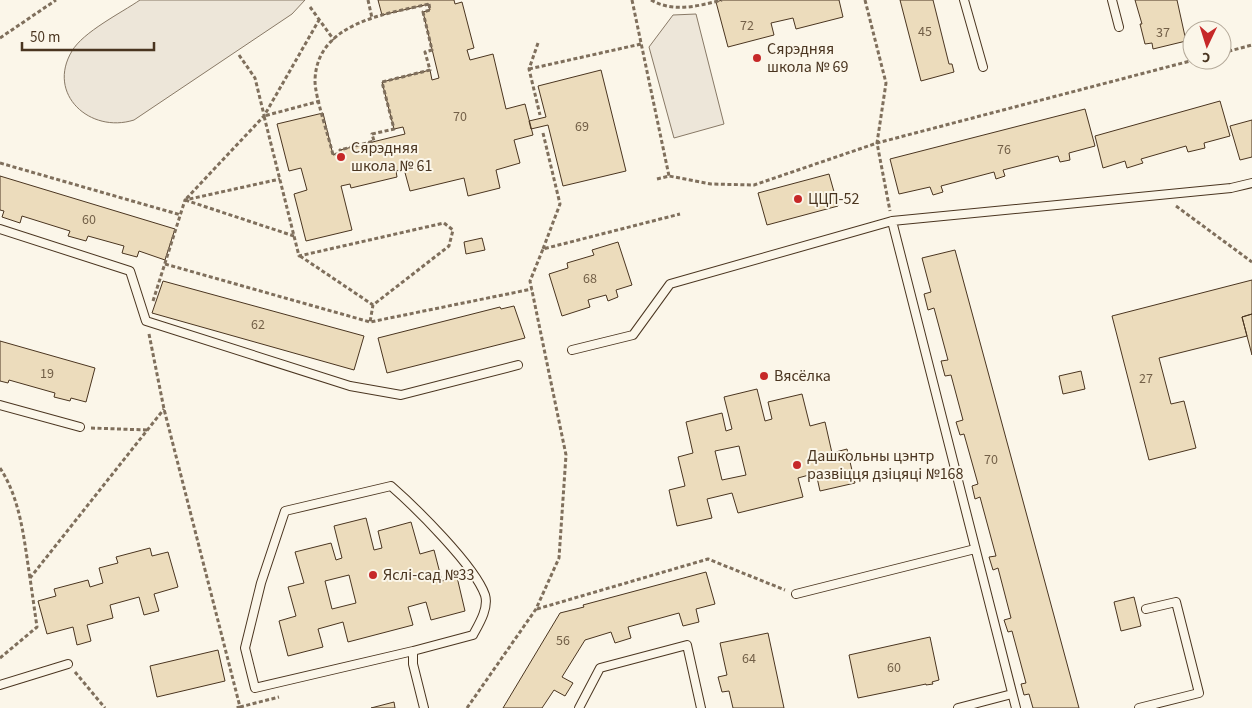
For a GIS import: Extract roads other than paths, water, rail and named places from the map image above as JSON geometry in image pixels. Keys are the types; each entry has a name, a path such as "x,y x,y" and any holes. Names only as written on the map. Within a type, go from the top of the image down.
{"lane":[{"path":"964,0 983,67"},
{"path":"1112,0 1119,27"},
{"path":"572,350 633,335 670,284 892,221 1231,188 1252,184"},
{"path":"892,221 1016,708"},
{"path":"0,230 130,271 146,321 350,386 401,395 518,365"},
{"path":"0,405 80,427"},
{"path":"391,486 409,501 470,570 485,596 482,619 473,635 413,651 255,688 245,648 261,583 285,511 391,486"},
{"path":"796,594 975,549"},
{"path":"1139,708 1199,693 1176,602 1146,609"},
{"path":"579,708 600,668 687,645 701,708"},
{"path":"413,651 413,664 424,708"},
{"path":"0,685 68,664"},
{"path":"958,708 1012,694"}],"place":[{"name":"Сярэдняя школа № 69","path":"757,58"},
{"name":"Сярэдняя школа № 61","path":"341,157"},
{"name":"ЦЦП-52","path":"798,199"},
{"name":"Вясёлка","path":"764,376"},
{"name":"Дашкольны цэнтр развіцця дзіцяці №168","path":"797,465"},
{"name":"Яслі-сад №33","path":"373,575"}]}
